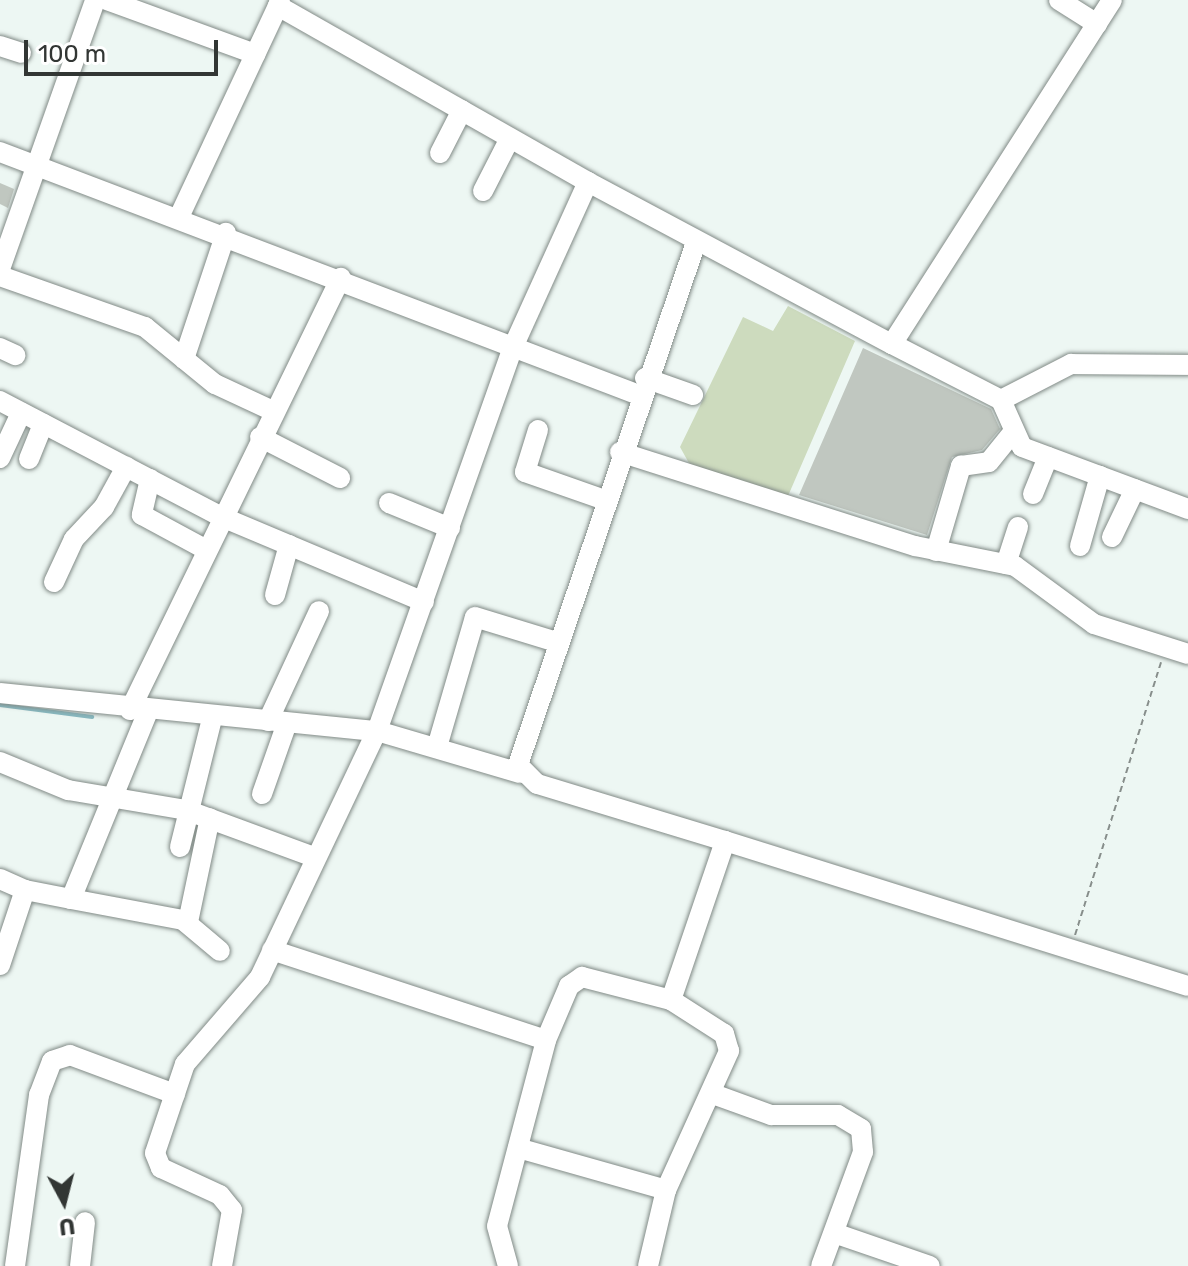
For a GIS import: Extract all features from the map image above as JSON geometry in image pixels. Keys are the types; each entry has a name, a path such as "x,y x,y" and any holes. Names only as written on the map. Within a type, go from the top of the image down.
{"street":[{"path":"0,269 40,165 95,0"},
{"path":"107,0 255,54"},
{"path":"1059,0 1097,24"},
{"path":"892,344 1112,0"},
{"path":"180,215 279,3 696,242 1001,400 1011,435 1048,457 1188,509"},
{"path":"0,46 21,53"},
{"path":"440,153 462,110"},
{"path":"483,191 510,138"},
{"path":"0,152 180,215 514,345 642,386 693,395"},
{"path":"222,1266 232,1210 156,1161 185,1064 252,987 377,731 514,345 588,182"},
{"path":"184,359 226,233"},
{"path":"520,773 557,642 642,386 696,242"},
{"path":"0,276 145,327 227,391 273,411"},
{"path":"71,899 110,802 139,711 205,549 341,278"},
{"path":"1001,400 1071,364 1188,365"},
{"path":"0,401 222,517 424,602"},
{"path":"0,458 21,413"},
{"path":"29,459 43,424"},
{"path":"538,430 525,472 605,500"},
{"path":"936,551 961,466 989,462 1011,435"},
{"path":"260,437 340,478"},
{"path":"620,452 936,551 1006,564 1035,576 1094,624 1188,654"},
{"path":"1033,494 1048,457"},
{"path":"54,582 74,539 104,507 126,467"},
{"path":"1080,546 1100,476"},
{"path":"150,479 142,515 205,549"},
{"path":"1112,537 1135,489"},
{"path":"389,503 450,528"},
{"path":"1006,564 1018,527"},
{"path":"275,595 289,545"},
{"path":"262,794 278,722 319,611"},
{"path":"437,747 475,617 557,642"},
{"path":"0,693 212,719 377,731 520,773 725,841 1188,986"},
{"path":"180,847 186,810 212,719"},
{"path":"0,762 110,802 186,810 314,857"},
{"path":"188,922 210,818"},
{"path":"671,1000 725,841"},
{"path":"0,879 25,890 188,922 220,951"},
{"path":"0,965 6,925 25,890"},
{"path":"272,950 546,1040"},
{"path":"508,1266 497,1232 546,1040 575,979 671,1000 728,1042 713,1094 666,1190 648,1266"},
{"path":"15,1266 39,1095 52,1061 70,1055 175,1094"},
{"path":"713,1094 771,1115 838,1115 861,1129 863,1152 837,1234 821,1266"},
{"path":"518,1148 666,1190"},
{"path":"80,1266 85,1222"},
{"path":"837,1234 930,1266"}],"path":[{"path":"1070,949 1166,646"}],"green space":[{"path":"788,306 855,341 788,496 690,465 680,447 743,317 773,331"}],"building":[{"path":"0,183 14,189 8,208 0,204"},
{"path":"863,348 991,409 1000,429 982,450 952,457 927,535 799,495"}],"waterway":[{"path":"0,705 92,717"}]}
